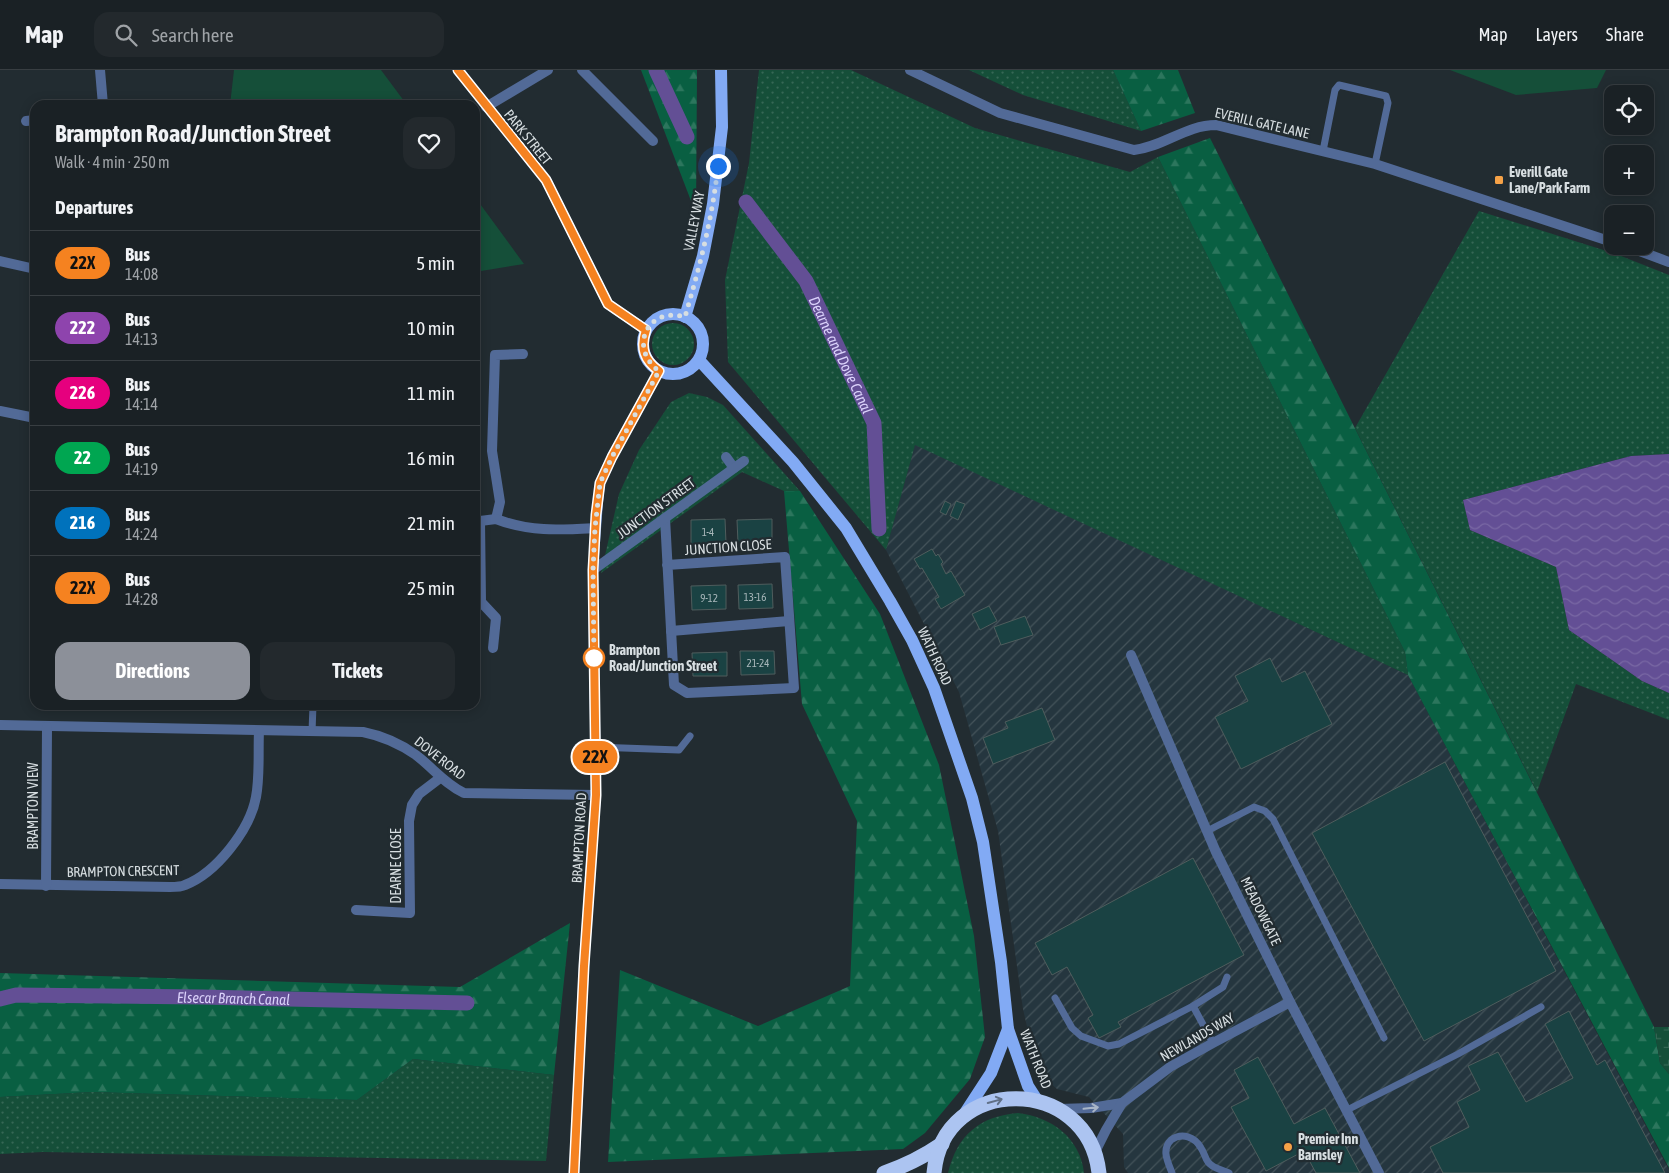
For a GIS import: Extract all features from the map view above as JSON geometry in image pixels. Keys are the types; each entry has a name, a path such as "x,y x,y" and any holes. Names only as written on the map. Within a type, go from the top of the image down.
{"highway":[{"path":"934,1173 935,1163 942,1144 950,1130 961,1118 978,1107 997,1100 1017,1098 1037,1100 1059,1110 1074,1121 1086,1136 1099,1165"},
{"path":"884,1173 904,1166 942,1144"}],"main road":[{"name":"PARK STREET","path":"458,70 546,180 608,304 646,330"},
{"name":"VALLEY WAY","path":"685,317 703,256 713,204 722,127 721,70"},
{"path":"667,314 685,317 700,330 702,350 699,360 685,372 668,374 659,371 651,365 643,349 643,339 646,330 659,317 667,314"},
{"name":"WATH ROAD","path":"699,360 793,462 846,528 912,640 934,688 969,790 984,842 1008,1029 1028,1086 1037,1100"},
{"name":"BRAMPTON ROAD","path":"574,1173 584,966 596,795 593,570 595,528 600,483 612,457 659,371"},
{"name":"WATH ROAD","path":"961,1118 991,1073 1008,1029"}],"street":[{"path":"100,70 103,100"},
{"path":"486,107 548,70"},
{"path":"582,70 653,141"},
{"name":"EVERILL GATE LANE","path":"910,70 1000,113 1134,150 1148,148 1195,127 1216,125 1375,164 1604,239"},
{"path":"1650,255 1669,262"},
{"path":"0,261 30,268"},
{"path":"496,519 500,502 492,450 495,355 524,354"},
{"path":"0,411 30,417"},
{"path":"726,457 734,468"},
{"name":"JUNCTION STREET","path":"593,570 744,461"},
{"name":"JUNCTION CLOSE","path":"665,518 674,685 687,693 794,688 785,557 668,565"},
{"path":"493,648 496,618 481,602 480,521 496,519 508,524 548,531 595,528"},
{"path":"671,631 789,622"},
{"name":"MEADOWGATE","path":"1131,655 1206,830 1290,1002 1379,1173"},
{"name":"DOVE ROAD","path":"0,725 363,732 381,736 400,745 417,756 452,788 464,793 596,795"},
{"name":"BRAMPTON VIEW","path":"46,886 48,726"},
{"name":"BRAMPTON CRESCENT","path":"0,884 184,886 215,864 242,832 256,797 258,731"},
{"name":"DEARNE CLOSE","path":"356,910 410,913 409,821 412,805 419,794 440,778"},
{"name":"NEWLANDS WAY","path":"1122,1104 1170,1068 1212,1043 1290,1002"},
{"path":"1059,1110 1122,1104"},
{"path":"1099,1165 1106,1130 1122,1104"}],"lane":[{"path":"1323,151 1335,90 1339,85 1386,96 1388,102 1375,164"},
{"path":"312,732 313,710"},
{"path":"595,747 679,750 690,736"},
{"path":"1206,830 1254,808 1265,812 1273,819 1384,1038"},
{"path":"1055,998 1072,1028 1081,1036 1108,1046 1119,1044 1193,1006 1223,987 1227,977"},
{"path":"1193,1006 1212,1043"},
{"path":"1347,1110 1458,1054 1541,1007"},
{"path":"1172,1173 1165,1153 1168,1143 1175,1137 1186,1136 1196,1141 1212,1166 1229,1173"}],"shaded area":[{"path":"915,444 1408,675 1669,1173 1128,1173 1124,1167 1123,1134 1089,1097 1057,1089 1037,1071 1023,1009 998,831 959,692 886,550"}],"green space":[{"path":"234,70 381,70 403,100 231,100"},
{"path":"641,70 697,70 696,214"},
{"path":"759,70 851,70 975,128 1130,172 1158,157 1405,652 1408,675 915,445 886,550 728,362 725,280 749,163"},
{"path":"969,70 1113,70 1141,131 1023,95"},
{"path":"1113,70 1178,70 1195,113 1141,131"},
{"path":"1450,70 1606,70 1597,88 1516,95"},
{"path":"1210,138 1654,1027 1660,1063 1669,1074 1669,1168 1408,675 1405,652 1158,157"},
{"path":"480,204 524,264 480,271"},
{"path":"1479,211 1604,250 1604,255 1619,255 1669,275 1669,454 1631,456 1463,500 1470,530 1556,567 1569,630 1642,681 1669,693 1669,720 1576,684 1537,792 1355,428"},
{"path":"673,323 688,329 694,344 688,359 673,365 658,359 652,344 658,329"},
{"path":"689,393 707,397 723,405 800,491 784,491 742,472 601,573 619,494 639,450 671,402"},
{"path":"784,491 800,491 880,614 939,765 974,936 985,1037 970,1079 925,1133 903,1149 608,1162 620,970 758,1026 850,986 857,821 802,704"},
{"path":"570,923 554,1075 413,1059 357,1100 92,1092 0,1097 0,973 460,987"},
{"path":"1654,1027 1669,1027 1669,1074 1660,1063"},
{"path":"413,1059 554,1075 546,1161 43,1152 0,1154 0,1097 92,1092 357,1100"},
{"path":"1018,1113 1042,1119 1062,1131 1077,1149 1084,1173 948,1173 957,1148 972,1130 992,1118"}],"water":[{"path":"1669,454 1669,693 1642,681 1569,630 1556,567 1470,530 1463,500 1631,456"}],"building":[{"path":"945,501 951,504 946,515 940,512"},
{"path":"956,501 965,504 958,520 950,516"},
{"path":"725,519 726,543 691,544 691,520"},
{"path":"772,519 772,543 738,543 737,520"},
{"path":"932,549 943,562 941,564 946,574 951,571 965,595 941,609 935,599 939,597 922,568 920,569 914,559"},
{"path":"772,584 773,608 739,609 738,585"},
{"path":"726,585 726,609 692,610 691,586"},
{"path":"989,606 997,621 980,630 972,614"},
{"path":"1025,616 1033,635 1001,645 994,627"},
{"path":"740,651 774,651 775,674 741,675"},
{"path":"727,652 727,676 693,676 692,653"},
{"path":"1270,658 1282,682 1305,671 1332,724 1241,769 1215,717 1248,701 1235,676"},
{"path":"1042,708 1055,740 993,764 983,738 1008,728 1005,722"},
{"path":"1445,762 1556,971 1424,1041 1312,833"},
{"path":"1193,858 1244,955 1118,1022 1121,1027 1099,1038 1088,1018 1093,1015 1067,967 1052,975 1035,943"},
{"path":"1569,1011 1597,1065 1605,1060 1665,1173 1443,1173 1430,1147 1469,1127 1457,1102 1480,1090 1468,1066 1498,1052 1526,1102 1573,1078 1545,1024"},
{"path":"1258,1057 1294,1124 1325,1108 1360,1173 1316,1173 1304,1151 1266,1171 1231,1107 1249,1098 1234,1070"}],"waterway":[{"name":"Dearne and Dove Canal","path":"656,70 687,137"},
{"name":"Dearne and Dove Canal","path":"746,202 806,281 874,423 879,529"},
{"name":"Elsecar Branch Canal","path":"0,999 16,995 467,1003"}],"bus line":[{"name":"22X","path":"458,70 546,180 608,304 646,330 643,339 643,349 651,365 659,371 612,457 600,483 596,515 593,570 596,795 584,966 574,1173"}],"place":[{"name":"Everill Gate Lane/Park Farm","path":"1499,180"},
{"name":"Brampton Road/Junction Street","path":"594,658"},
{"name":"Premier Inn Barnsley","path":"1288,1147"}],"route":[{"path":"594,658 593,570 600,483 612,457 659,371 651,365 643,349 643,339 646,330 651,323 667,314 685,317 703,256 718,166"}]}
